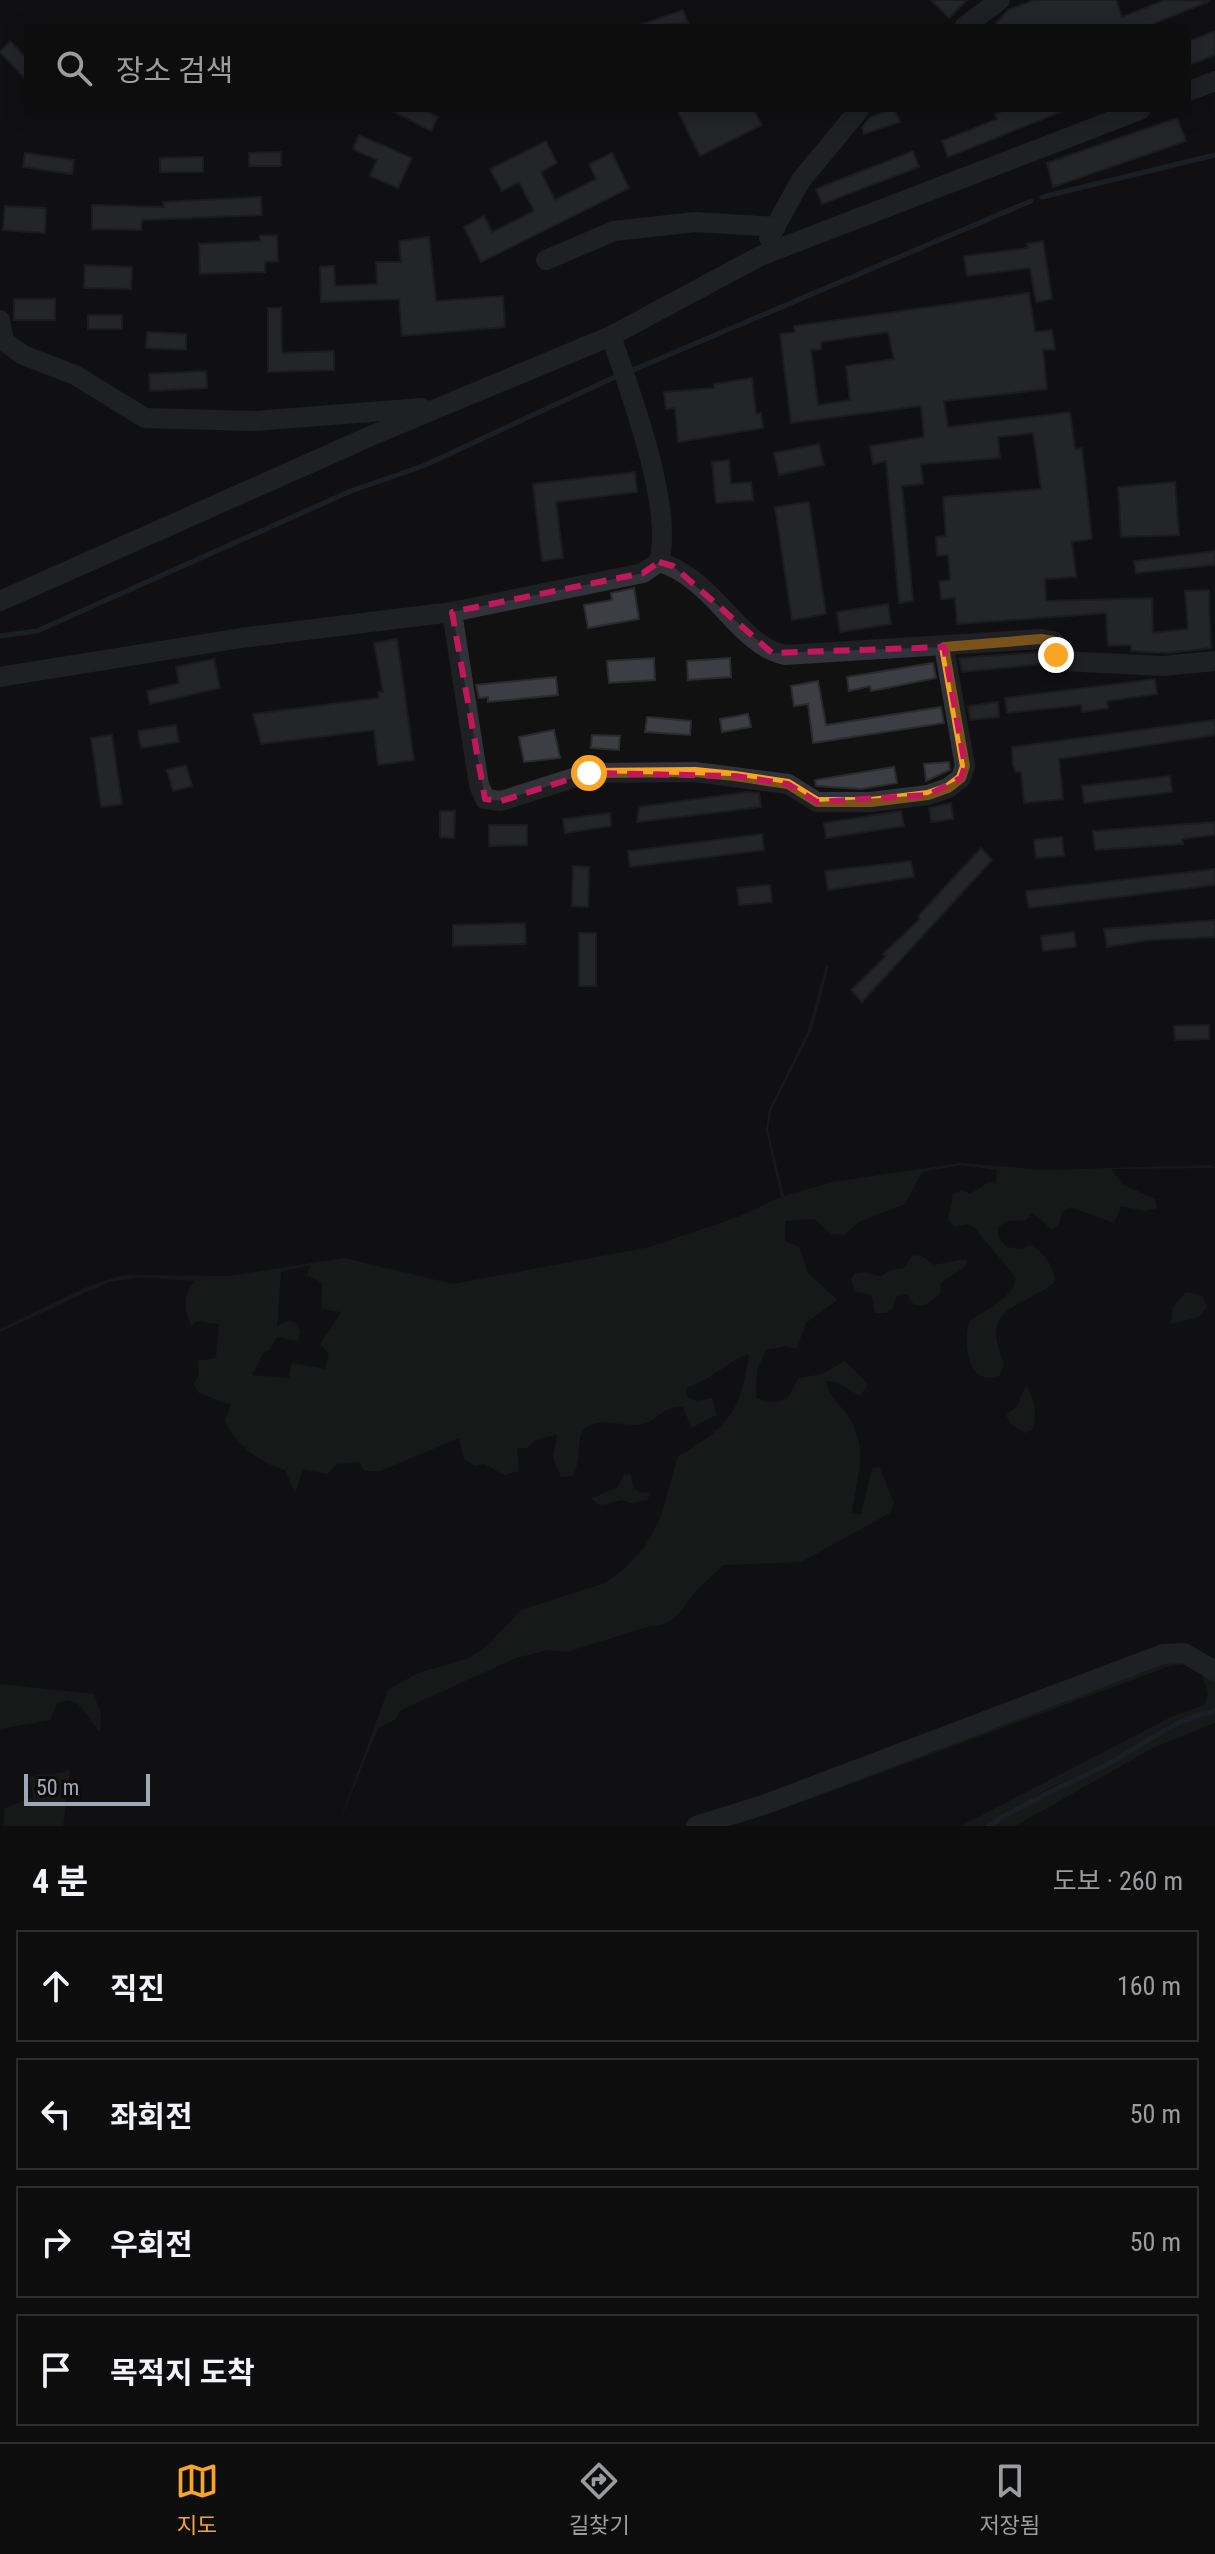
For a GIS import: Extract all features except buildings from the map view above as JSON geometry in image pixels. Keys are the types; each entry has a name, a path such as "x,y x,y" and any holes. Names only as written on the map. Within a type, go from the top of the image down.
{"street":[{"path":"968,24 1000,0"},
{"path":"1191,90 1215,81"},
{"path":"760,256 801,180 857,112"},
{"path":"0,601 441,407 611,336 760,256 1135,112"},
{"path":"546,260 614,231 696,222 776,227"},
{"path":"0,320 4,341 23,355 75,375 145,418 253,421 441,407"},
{"path":"0,677 241,638 452,612 621,580 643,573 659,562 665,527 632,397 611,336"},
{"path":"659,562 673,566 705,588 764,649 772,653 785,655 944,647 1041,639 1053,641 1061,661 1163,666 1215,661"},
{"path":"452,612 479,785 485,799 501,801 589,773 612,772 735,776 788,784 817,802 871,802 928,795 948,788 961,778 965,766 944,647"},
{"path":"696,1826 766,1804 1163,1654 1184,1653 1215,1671"}],"highlighted area":[{"path":"659,562 673,566 772,653 944,647 965,766 961,778 928,795 817,802 788,784 735,776 589,773 501,801 485,799 452,612 643,573"}],"shaded area":[{"path":"826,965 829,966 812,1029 771,1111 768,1130 784,1196 833,1182 961,1163 1045,1170 1211,1165 1215,1168 1111,1169 1122,1184 1155,1199 1157,1208 1145,1211 1121,1206 1114,1223 1071,1207 1062,1212 1058,1227 1051,1229 1032,1212 1026,1220 1007,1221 998,1227 998,1236 1006,1247 1022,1249 1030,1245 1039,1251 1051,1266 1055,1282 1015,1305 999,1320 996,1330 1004,1363 1000,1375 990,1378 982,1376 971,1364 967,1346 968,1327 970,1321 1010,1292 1016,1278 974,1227 966,1224 954,1227 948,1220 953,1194 962,1190 970,1194 989,1182 996,1184 997,1170 961,1165 922,1172 905,1204 859,1222 844,1235 831,1234 815,1219 785,1221 785,1241 799,1247 808,1273 837,1300 806,1323 797,1349 786,1346 766,1350 757,1370 756,1398 771,1402 787,1399 799,1378 823,1374 845,1361 868,1384 860,1396 837,1382 826,1381 830,1393 852,1423 860,1447 860,1468 852,1514 861,1514 872,1469 879,1466 894,1503 890,1513 801,1562 723,1565 666,1623 567,1652 548,1650 516,1658 401,1710 396,1719 378,1728 338,1826 388,1690 418,1673 469,1658 487,1646 521,1610 605,1583 624,1569 643,1549 660,1519 678,1456 709,1437 736,1404 749,1354 687,1387 686,1396 696,1401 712,1398 716,1415 691,1428 683,1407 666,1410 643,1424 598,1423 590,1426 583,1431 580,1439 573,1476 561,1477 553,1458 557,1434 534,1441 527,1448 517,1448 519,1471 504,1475 484,1464 475,1466 464,1459 459,1438 380,1471 364,1471 360,1462 337,1464 327,1474 303,1469 295,1493 285,1470 258,1458 235,1438 225,1421 231,1405 199,1393 194,1384 199,1375 198,1361 216,1358 219,1324 196,1321 192,1327 186,1303 188,1291 195,1281 141,1277 109,1282 0,1332 0,1329 89,1286 124,1275 228,1276 344,1258 453,1284 650,1247 738,1217 781,1197 766,1130 769,1110 809,1028","holes":["311,1265 307,1275 322,1283 321,1309 341,1312 320,1344 329,1354 325,1369 292,1363 289,1378 252,1375 264,1352 270,1349 277,1337 298,1341 300,1332 295,1322 288,1321 277,1326 281,1272"]},
{"path":"921,1255 934,1265 966,1259 967,1265 941,1283 940,1294 925,1305 914,1305 907,1294 896,1297 893,1308 886,1313 875,1313 872,1296 855,1291 851,1279 856,1273 866,1272 881,1277 890,1270 904,1268 912,1256"},
{"path":"1186,1292 1202,1296 1207,1307 1199,1317 1171,1324 1173,1307"},
{"path":"1026,1386 1035,1413 1032,1430 1025,1433 1011,1424 1006,1415 1016,1408"},
{"path":"624,1474 631,1475 633,1486 639,1492 651,1493 647,1500 630,1503 621,1500 601,1506 591,1499 618,1487"},
{"path":"1172,1658 1215,1676 1215,1710 1170,1724 1116,1757 1046,1790 985,1826 961,1826 1173,1716 1205,1705 1208,1693 1202,1675 1185,1664 1167,1667 802,1802 736,1824 711,1826"},
{"path":"0,1684 94,1694 101,1714 100,1732 79,1705 68,1700 57,1703 50,1720 0,1729"},
{"path":"1215,1712 1215,1723 1153,1748 1015,1826 990,1826 1175,1726"},
{"path":"70,1769 63,1826 3,1826 5,1808 33,1797 29,1778"}],"waterway":[{"path":"1042,197 1215,155"},
{"path":"633,370 1031,201"},
{"path":"0,636 37,631 351,491 423,466 615,377"},
{"path":"988,1826 1175,1725 1215,1711"}],"route":[{"path":"589,773 695,772 735,776 788,784 817,802 871,802 928,795 948,788 961,778 965,766 944,647 1041,639 1053,641 1056,655"}]}
